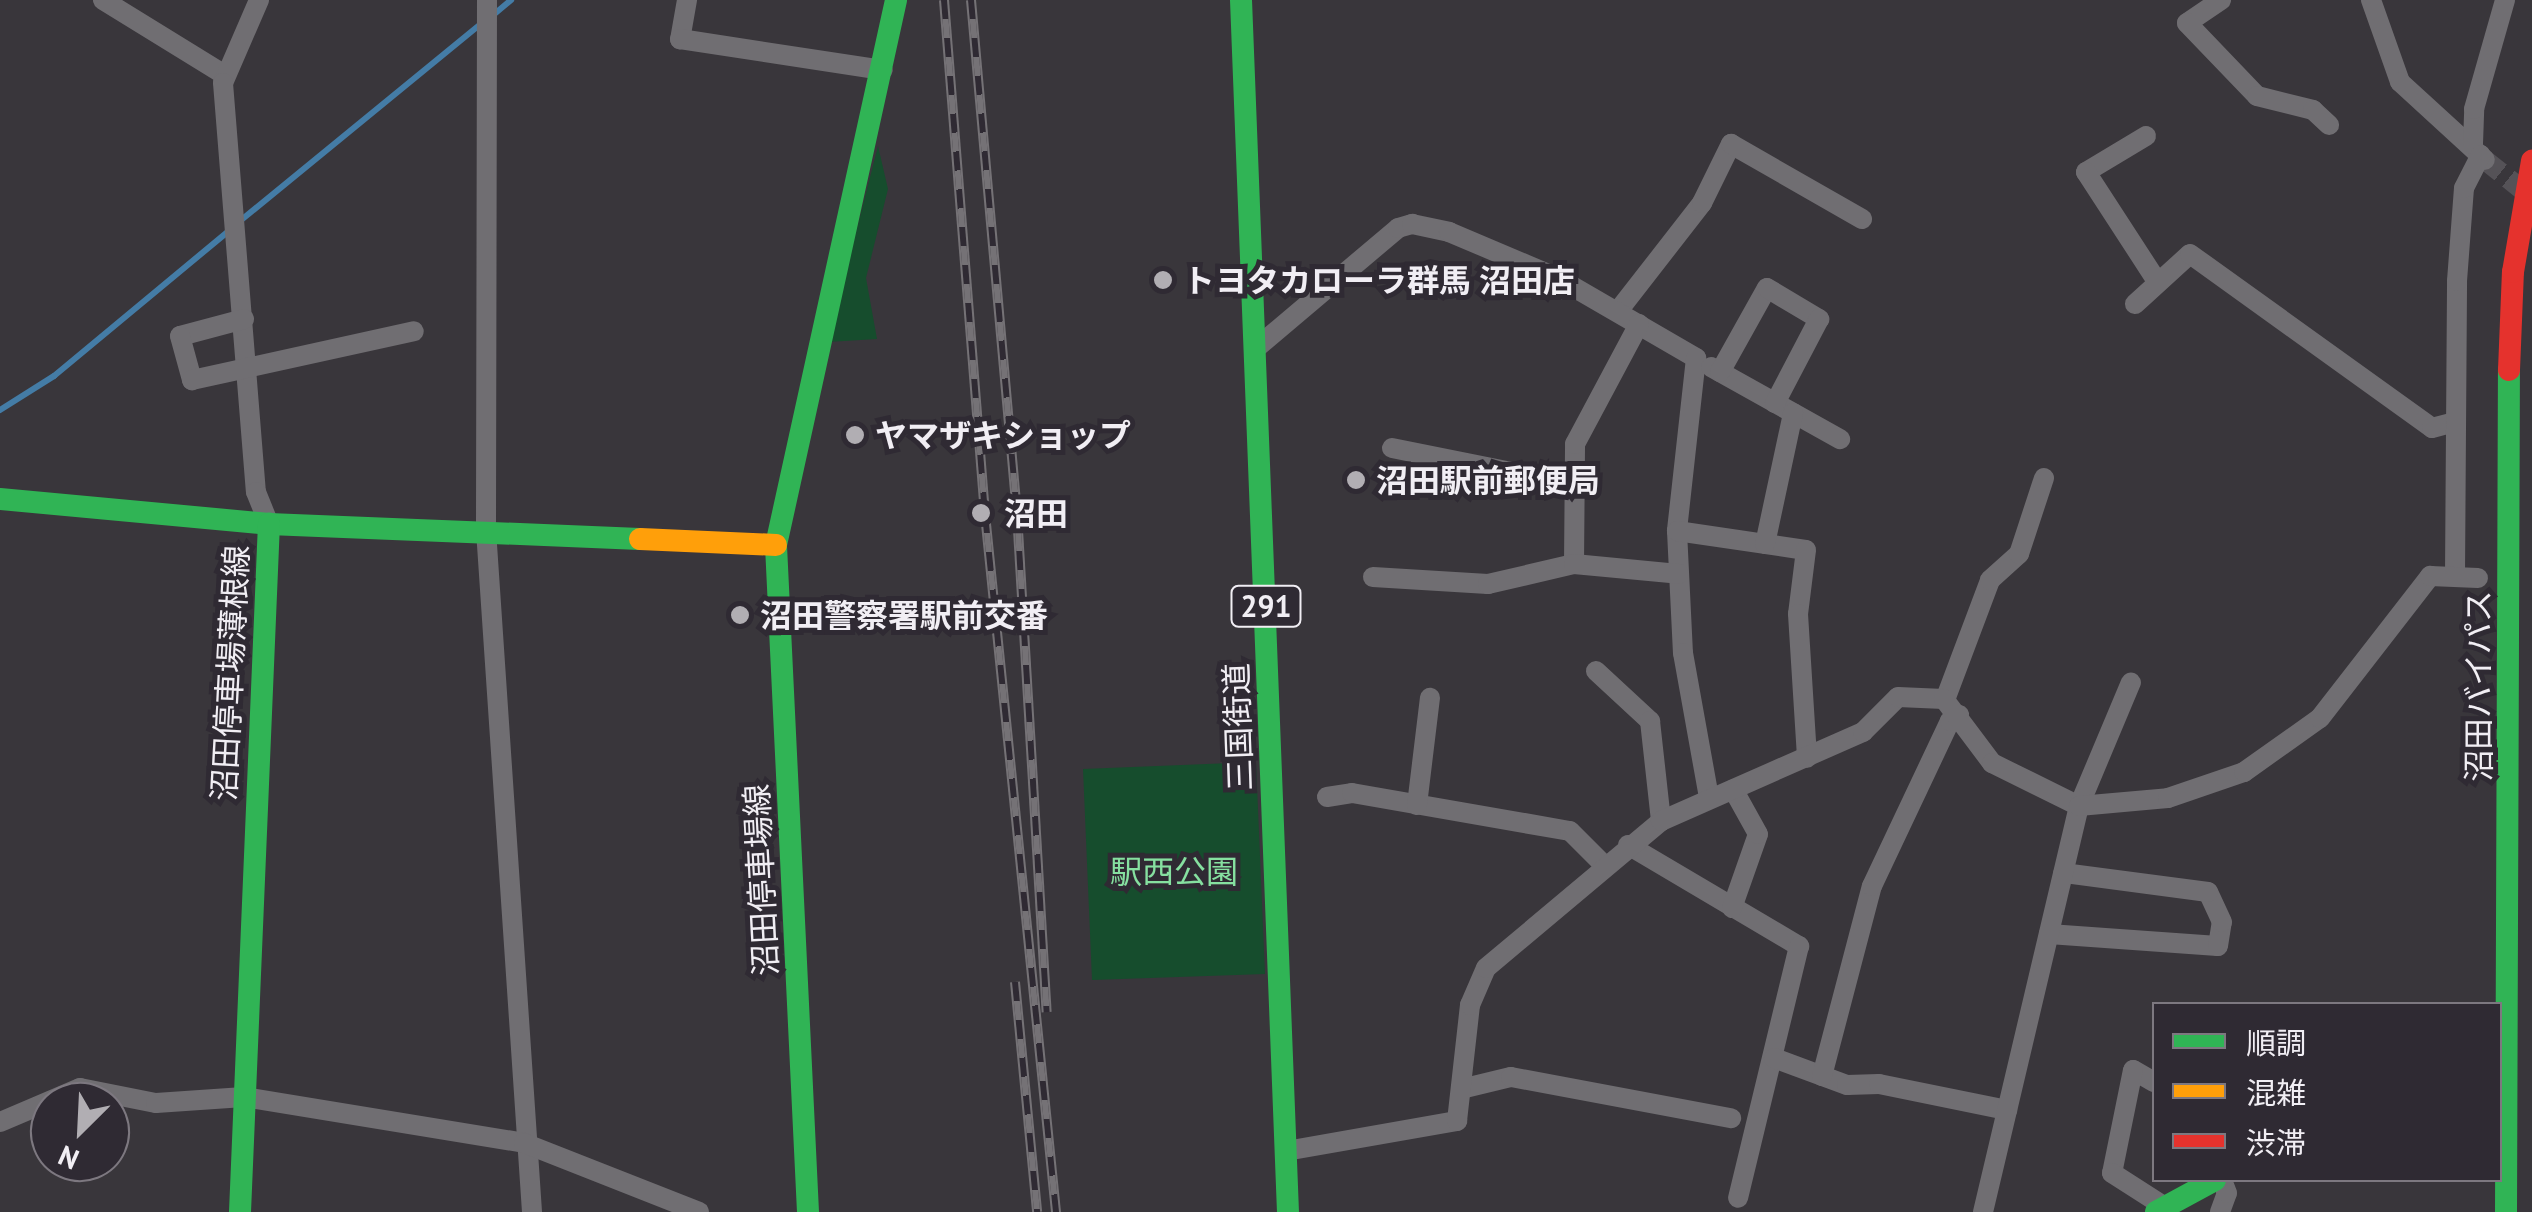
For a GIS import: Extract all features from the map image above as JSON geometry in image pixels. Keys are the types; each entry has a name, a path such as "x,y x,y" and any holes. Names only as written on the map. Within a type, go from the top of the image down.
{"main road":[{"name":"沼田停車場線","path":"808,1212 776,545 896,0"},
{"name":"三国街道","path":"1241,0 1288,1212"},
{"name":"沼田バイパス","path":"2506,1212 2514,997 2510,375 2513,272 2532,161"},
{"path":"0,499 269,524"},
{"name":"沼田停車場薄根線","path":"240,1212 269,524 776,545"},
{"path":"2160,1210 2210,1182"}],"street":[{"path":"103,0 225,75"},
{"path":"259,0 225,75 256,492 269,524"},
{"path":"687,0 680,39 883,70"},
{"path":"2221,0 2186,23 2258,96 2313,110 2330,125"},
{"path":"2371,0 2400,82 2480,153"},
{"path":"2455,574 2455,422 2464,188 2480,153 2474,109 2505,0"},
{"path":"487,12 486,530 524,1143 532,1212"},
{"path":"2146,136 2086,172 2158,283"},
{"path":"1618,311 1702,203 1730,144 1862,219"},
{"path":"1255,349 1398,228 1430,225 1503,255 1618,311 1840,439"},
{"path":"2136,304 2190,254 2432,428 2455,422"},
{"path":"1720,372 1767,288 1819,319 1784,408 1766,544"},
{"path":"244,319 180,336 192,380 414,330"},
{"path":"1574,564 1575,444 1639,324"},
{"path":"1696,358 1676,531 1682,653 1709,798"},
{"path":"1392,448 1575,485"},
{"path":"1822,1076 1872,886 1950,722 1990,580 2019,554 2044,478"},
{"path":"1676,531 1806,550 1798,614 1807,758"},
{"path":"1373,577 1488,584 1574,564 1679,574"},
{"path":"1286,1151 1445,1126 1457,1120 1470,1005 1486,968 1604,864 1660,821 1863,732 1898,697 1952,707 1992,763 2080,806 2168,798 2244,772 2320,718 2430,576 2455,574 2478,578"},
{"path":"1596,671 1650,721 1660,821"},
{"path":"1982,1212 2080,806 2131,682"},
{"path":"1417,805 1430,698"},
{"path":"1732,908 1758,834 1733,788"},
{"path":"1327,797 1352,794 1570,831 1604,864"},
{"path":"1628,845 1799,946 1738,1198"},
{"path":"2049,934 2218,946 2222,922 2208,892 2064,873"},
{"path":"1774,1058 1822,1076 2007,1110"},
{"path":"2152,1081 2132,1070 2112,1173 2160,1210"},
{"path":"1461,1089 1511,1077 1732,1118"},
{"path":"0,1122 80,1088 156,1103 244,1097 524,1143 699,1212"},
{"path":"2220,1212 2227,1193 2223,1182"}],"green space":[{"path":"878,146 888,189 866,278 877,339 828,342"},
{"name":"駅西公園","path":"1256,762 1265,974 1092,980 1083,769"}],"waterway":[{"path":"492,16 511,0"},
{"path":"240,221 482,23"},
{"path":"0,410 54,376 231,229"}],"tunnel":[{"path":"2485,160 2530,196"}],"railway":[{"path":"944,0 985,514 1056,1212"},
{"path":"971,0 1017,513 1047,1012"},
{"path":"1015,982 1037,1212"}],"traffic: fast":[{"path":"808,1212 776,545 896,0"},
{"path":"1241,0 1288,1212"},
{"path":"2506,1212 2509,370"},
{"path":"0,499 269,524 640,539"},
{"path":"240,1212 269,524"},
{"path":"2156,1212 2211,1182"}],"traffic: slow":[{"path":"640,539 776,545"}],"traffic: jam":[{"path":"2509,370 2513,272 2532,161"}],"place":[{"name":"トヨタカローラ群馬 沼田店","path":"1163,280"},
{"name":"ヤマザキショップ","path":"855,435"},
{"name":"沼田駅前郵便局","path":"1356,480"},
{"name":"沼田","path":"981,513"},
{"name":"沼田警察署駅前交番","path":"740,615"}]}
